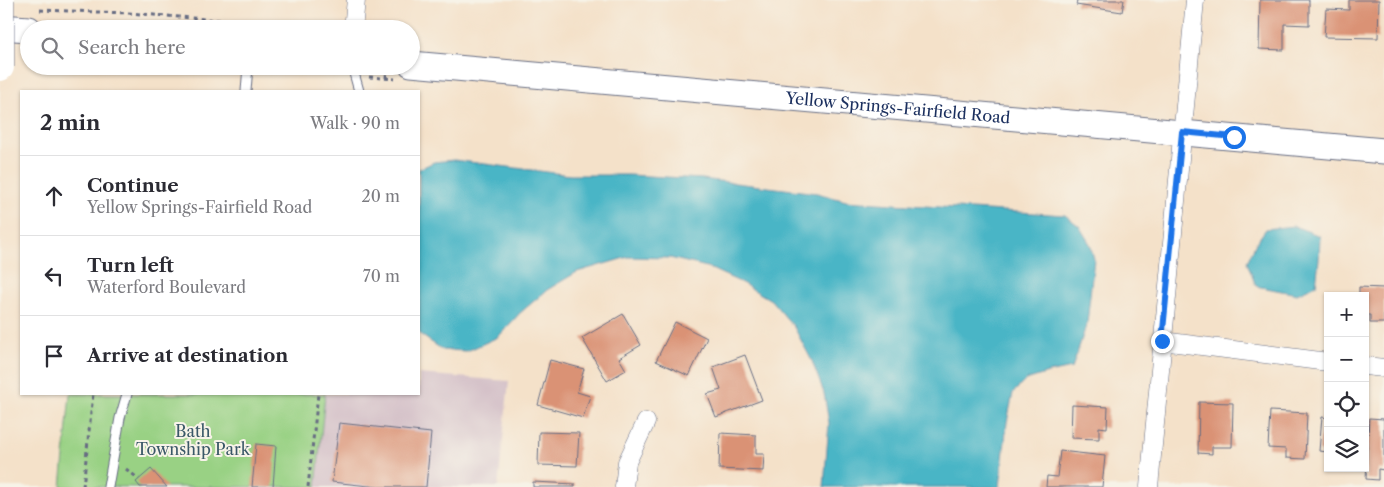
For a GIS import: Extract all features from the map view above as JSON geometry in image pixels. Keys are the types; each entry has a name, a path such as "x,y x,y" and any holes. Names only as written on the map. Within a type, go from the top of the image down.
{"highway":[{"path":"0,0 0,67"}],"main road":[{"path":"0,27 20,23"},
{"name":"Yellow Springs-Fairfield Road","path":"420,65 1384,151"}],"street":[{"path":"354,20 356,0"},
{"path":"1149,487 1195,0"},
{"path":"1162,341 1324,361"},
{"path":"1369,366 1384,368"},
{"path":"624,487 627,462 646,422"}],"lane":[{"path":"246,90 247,75"},
{"path":"355,75 359,90"},
{"path":"108,487 120,418 127,395"}],"path":[{"path":"34,20 128,13 218,20"},
{"path":"83,487 93,395"},
{"path":"308,487 318,395"}],"shaded area":[{"path":"420,374 509,381 498,487 316,487 325,395 420,395"}],"green space":[{"name":"Bath Township Park","path":"70,395 325,395 316,487 61,487"}],"water":[{"path":"454,160 570,175 629,175 702,179 817,193 846,201 1065,215 1079,226 1090,244 1094,259 1087,323 1072,368 1026,380 1013,393 1007,422 1000,487 824,487 829,423 824,393 812,361 794,327 771,300 742,283 707,267 670,258 628,257 577,272 547,290 520,313 498,337 467,351 443,350 421,335 420,169 434,162"},
{"path":"1294,226 1320,236 1316,285 1297,294 1256,286 1247,262 1256,243 1266,229"}],"building":[{"path":"1077,0 1124,0 1122,12 1076,5"},
{"path":"1260,0 1309,0 1309,25 1284,24 1284,50 1259,49"},
{"path":"1349,0 1379,0 1378,38 1324,37 1326,9 1349,10"},
{"path":"1359,287 1384,288 1384,323 1370,323 1369,292 1359,292"},
{"path":"623,314 641,345 619,358 626,370 607,381 582,338"},
{"path":"675,322 707,338 689,376 656,361"},
{"path":"745,355 762,400 716,417 707,394 721,390 713,367"},
{"path":"550,360 584,369 577,392 590,396 583,418 538,405"},
{"path":"1199,402 1233,403 1232,447 1212,447 1212,454 1198,453"},
{"path":"1072,405 1108,407 1107,428 1099,427 1099,439 1071,438"},
{"path":"1270,411 1307,413 1305,459 1286,458 1286,449 1268,448"},
{"path":"1322,417 1324,417 1324,452 1319,451"},
{"path":"1369,418 1384,419 1384,470 1378,469 1378,480 1366,479 1366,472 1369,472"},
{"path":"339,423 431,433 426,487 378,487 332,482"},
{"path":"539,432 579,433 577,466 538,465"},
{"path":"720,433 756,435 756,454 764,454 763,471 719,469"},
{"path":"256,444 276,446 273,487 252,487"},
{"path":"1060,451 1105,456 1102,487 1046,487 1047,476 1057,477"},
{"path":"151,469 167,487 140,487 136,482"},
{"path":"533,482 575,484 575,487 533,487"}],"route":[{"path":"1162,341 1182,132 1234,137"}]}
